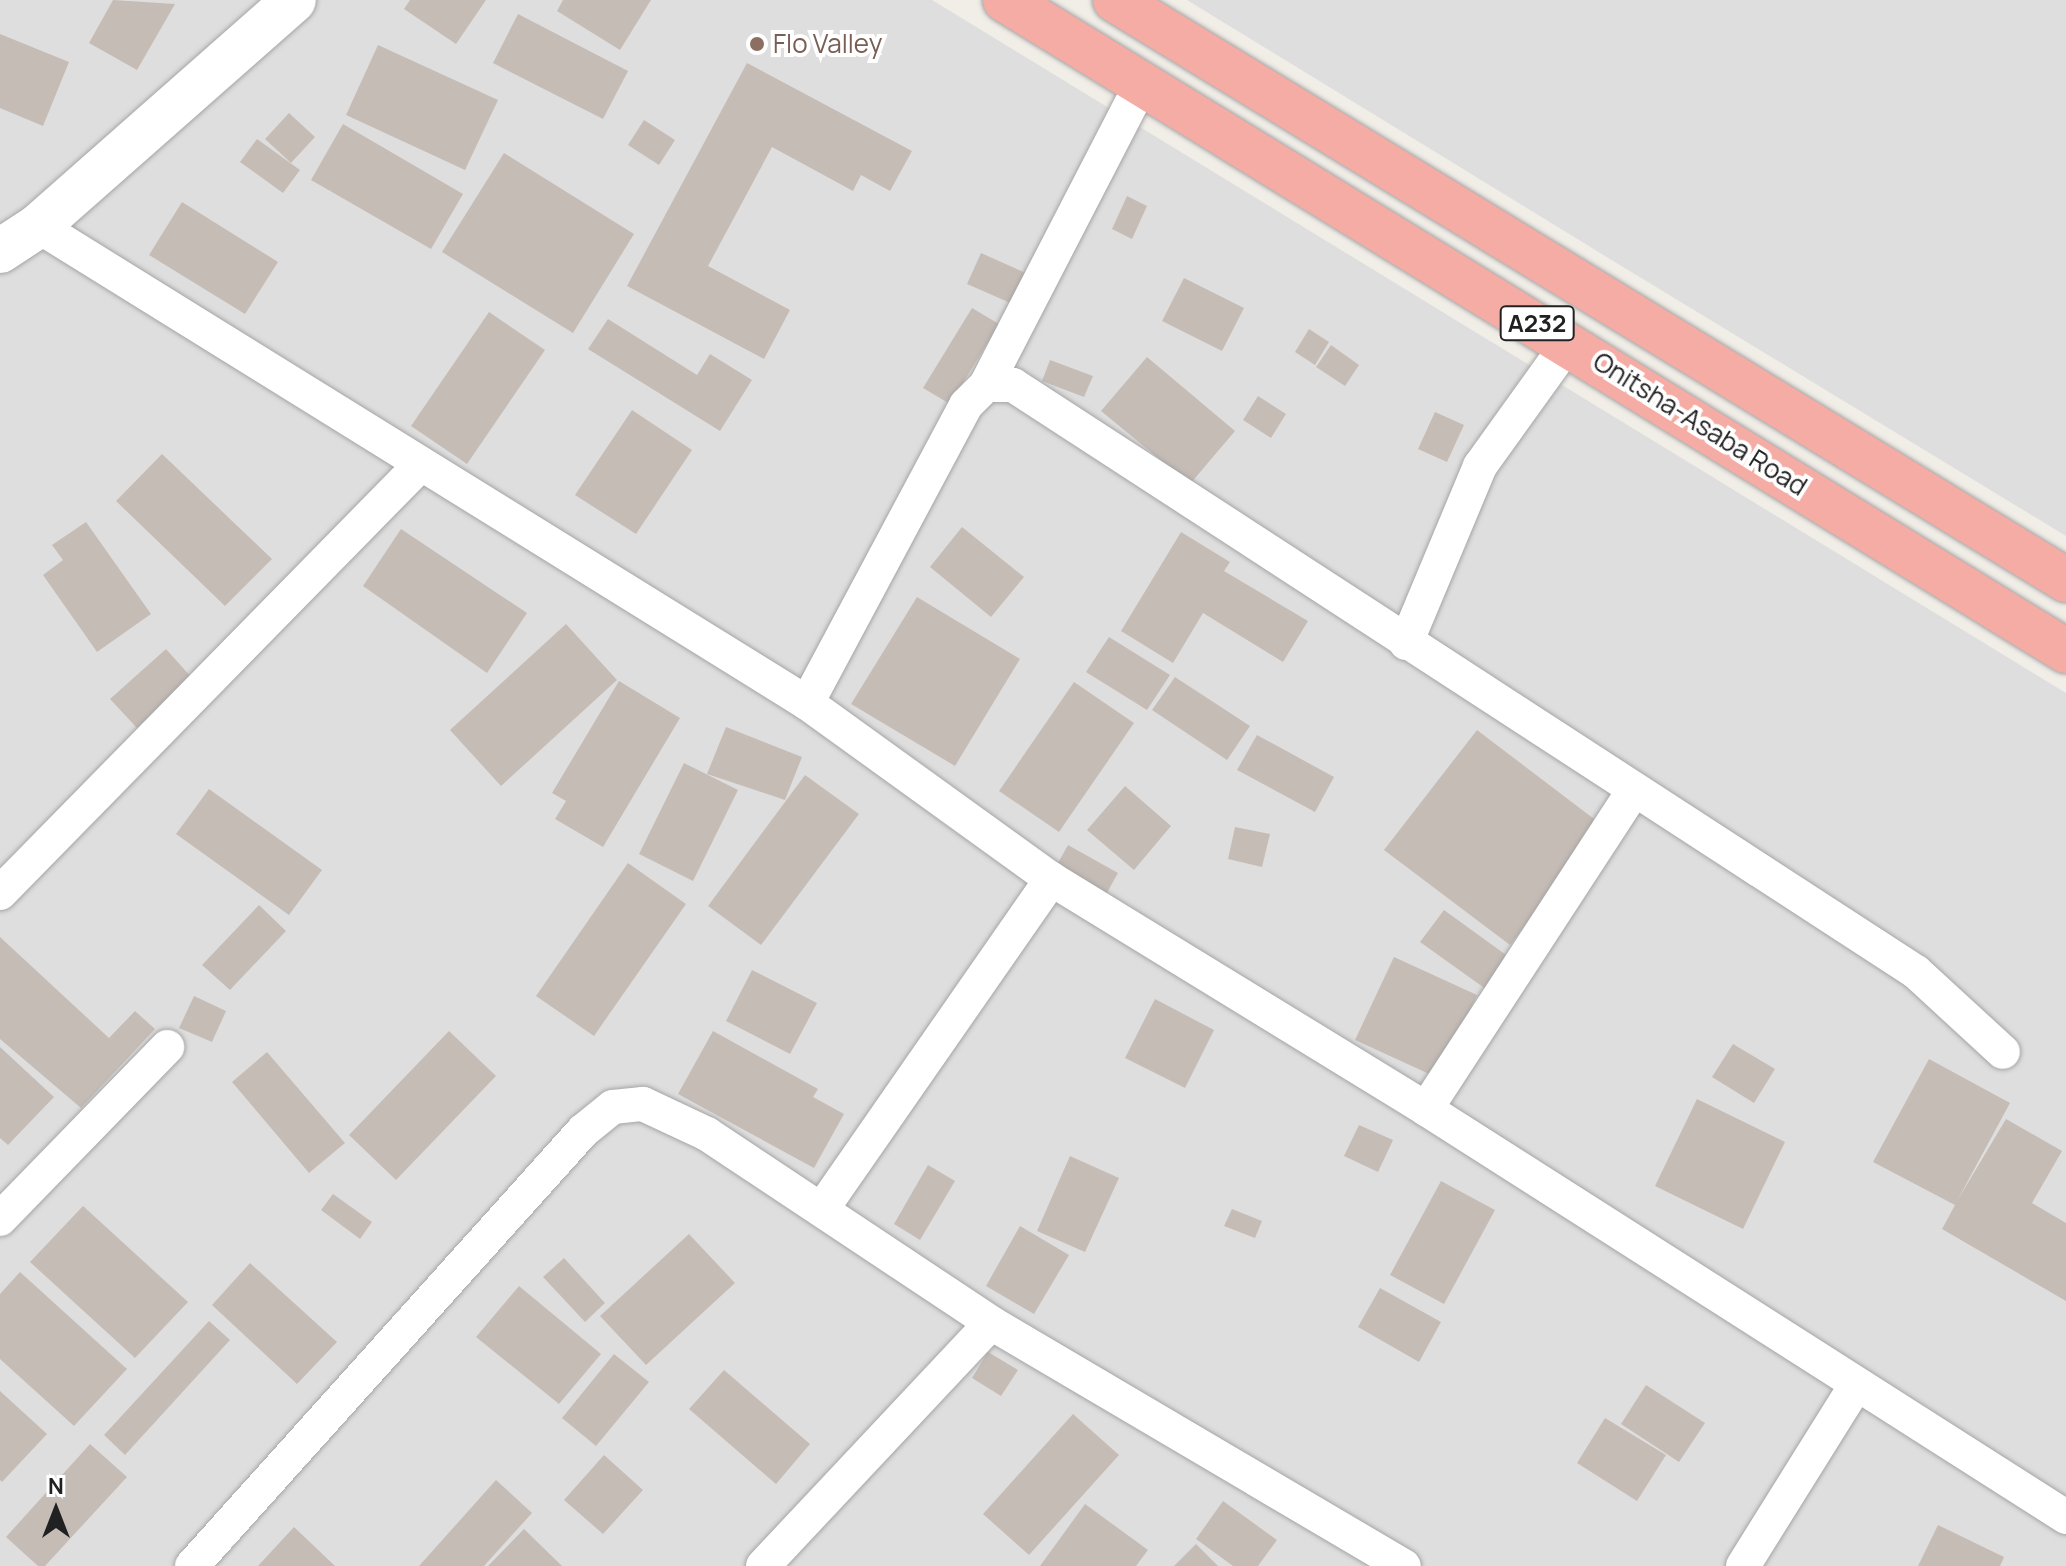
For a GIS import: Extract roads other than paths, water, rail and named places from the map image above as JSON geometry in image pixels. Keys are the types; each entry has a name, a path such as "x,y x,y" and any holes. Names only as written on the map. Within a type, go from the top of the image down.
{"highway":[{"name":"Onitsha-Asaba Road","path":"1005,0 1569,342 2066,651"},
{"name":"A232","path":"1122,3 2066,580"}],"street":[{"path":"0,251 38,226 294,0"},
{"path":"807,703 966,405 986,385 1143,81"},
{"path":"38,226 419,466 807,703 1051,879 1426,1109 1856,1385 2062,1505"},
{"path":"1406,643 1480,466 1569,342"},
{"path":"986,385 1013,385 1633,792 1916,972 2003,1052"},
{"path":"0,893 419,466"},
{"path":"1426,1109 1633,792"},
{"path":"822,1209 1051,879"},
{"path":"0,1219 167,1047"},
{"path":"192,1566 583,1131 613,1107 643,1104 707,1134 991,1323 1404,1566"},
{"path":"763,1566 991,1323"},
{"path":"1743,1566 1856,1385"}],"place":[{"name":"Flo Valley","path":"757,44"}]}
